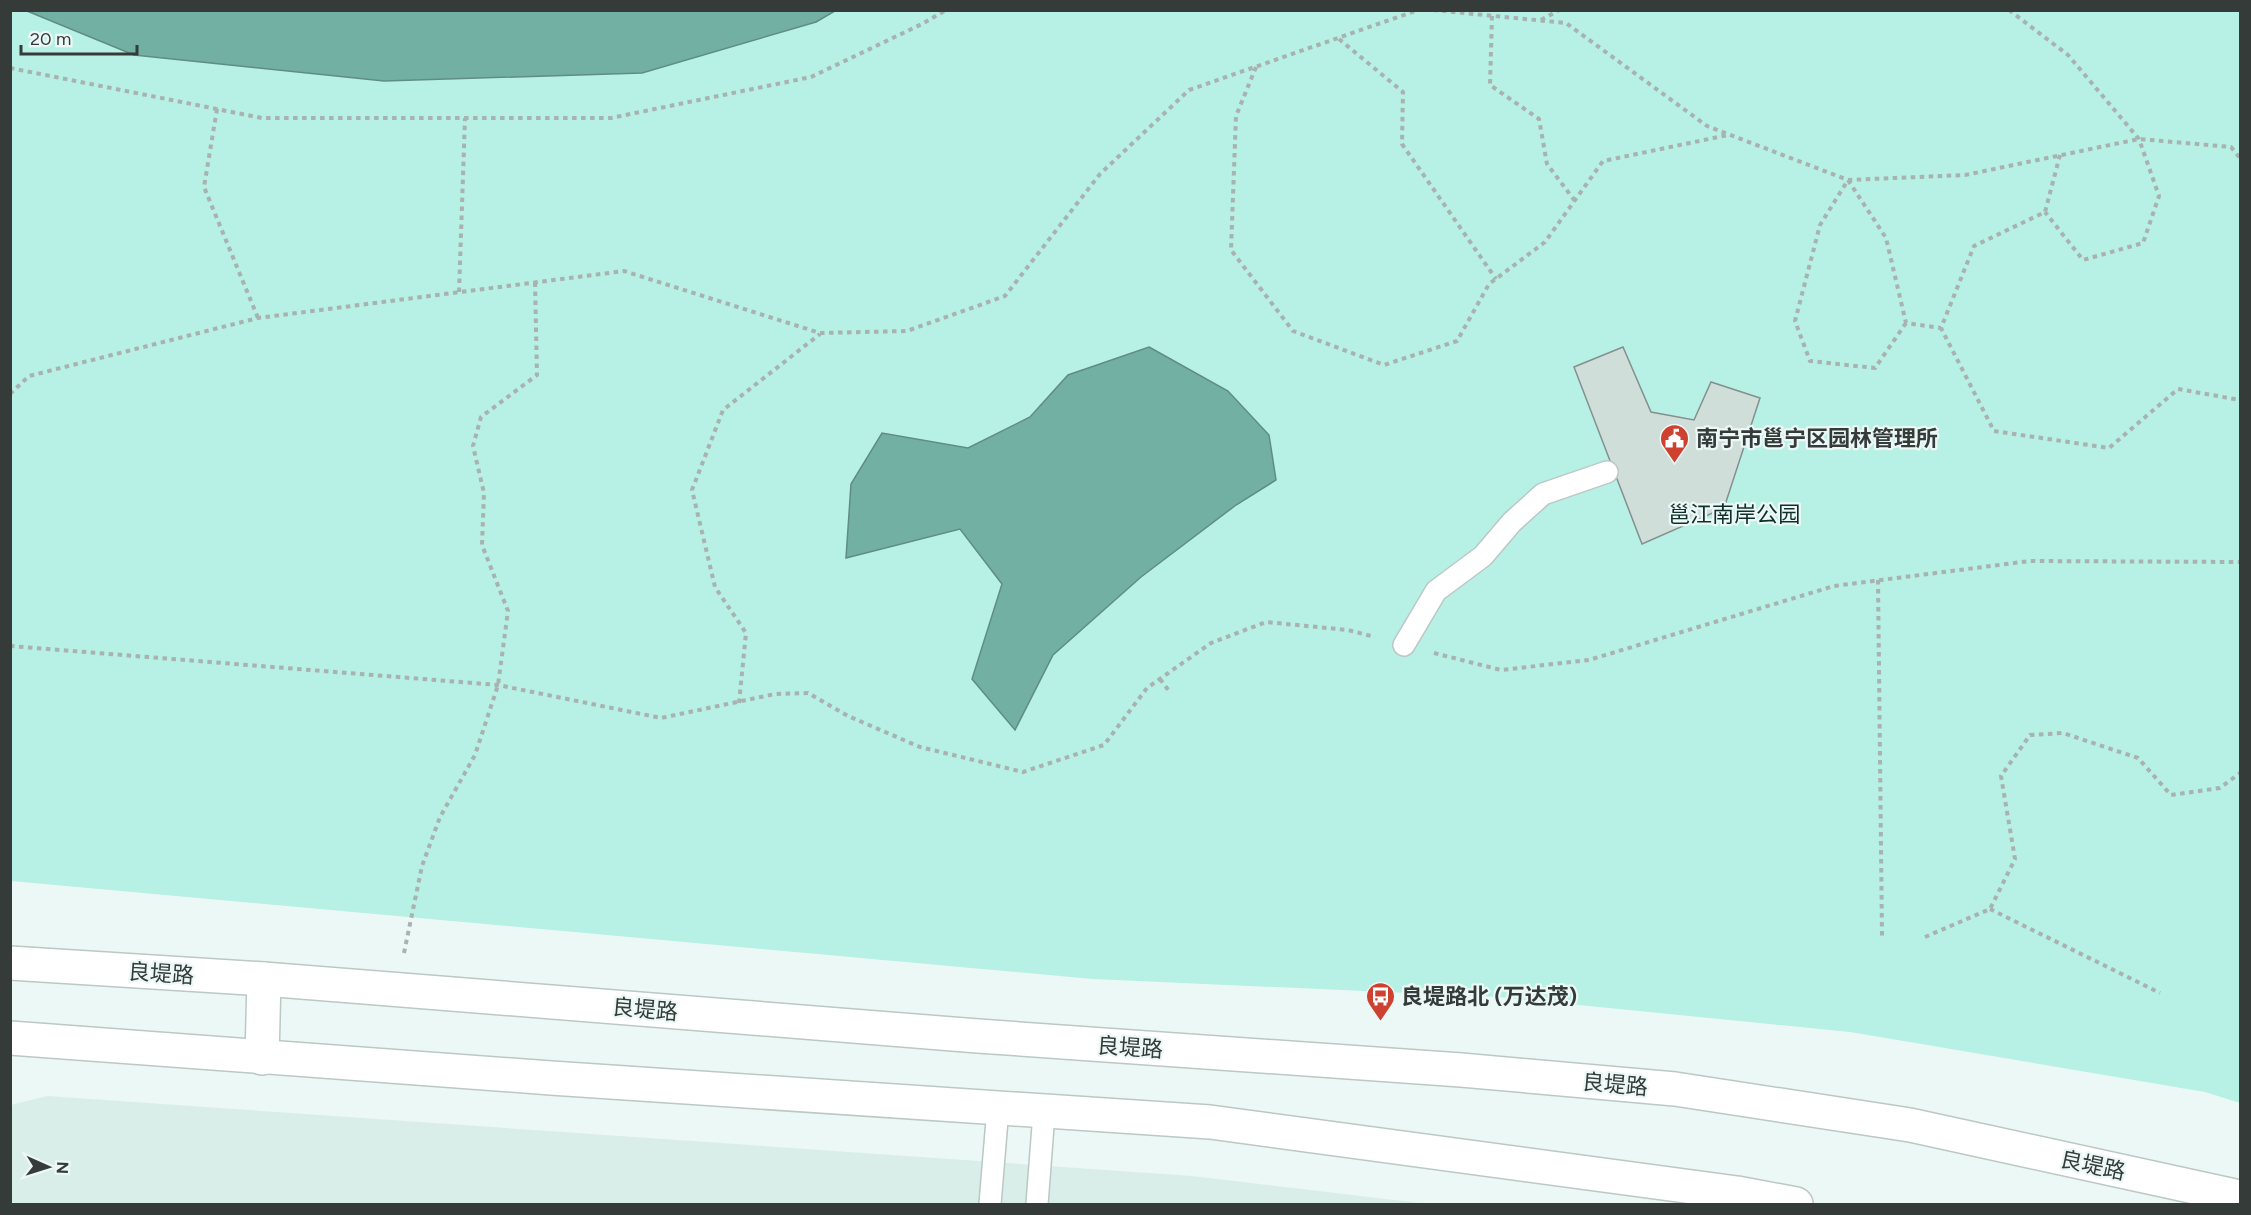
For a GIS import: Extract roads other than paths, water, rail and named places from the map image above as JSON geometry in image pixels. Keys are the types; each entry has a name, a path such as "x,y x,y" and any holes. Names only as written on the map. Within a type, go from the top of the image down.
{"main road":[{"name":"良堤路","path":"10,963 264,979 1473,1071 1675,1089 1910,1125 2241,1197"},
{"path":"262,1058 264,979"},
{"path":"10,1038 1044,1113 1210,1122 1737,1193 1796,1204"}],"lane":[{"path":"1404,645 1436,591 1483,556 1512,522 1542,494 1607,472"},
{"path":"990,1204 998,1108"},
{"path":"1037,1204 1044,1113"}],"place":[{"name":"南宁市邕宁区园林管理所","path":"1675,464"},
{"name":"良堤路北 (万达茂)","path":"1380,1022"}],"park label":[{"name":"邕江南岸公园","path":"1734,514"}]}
